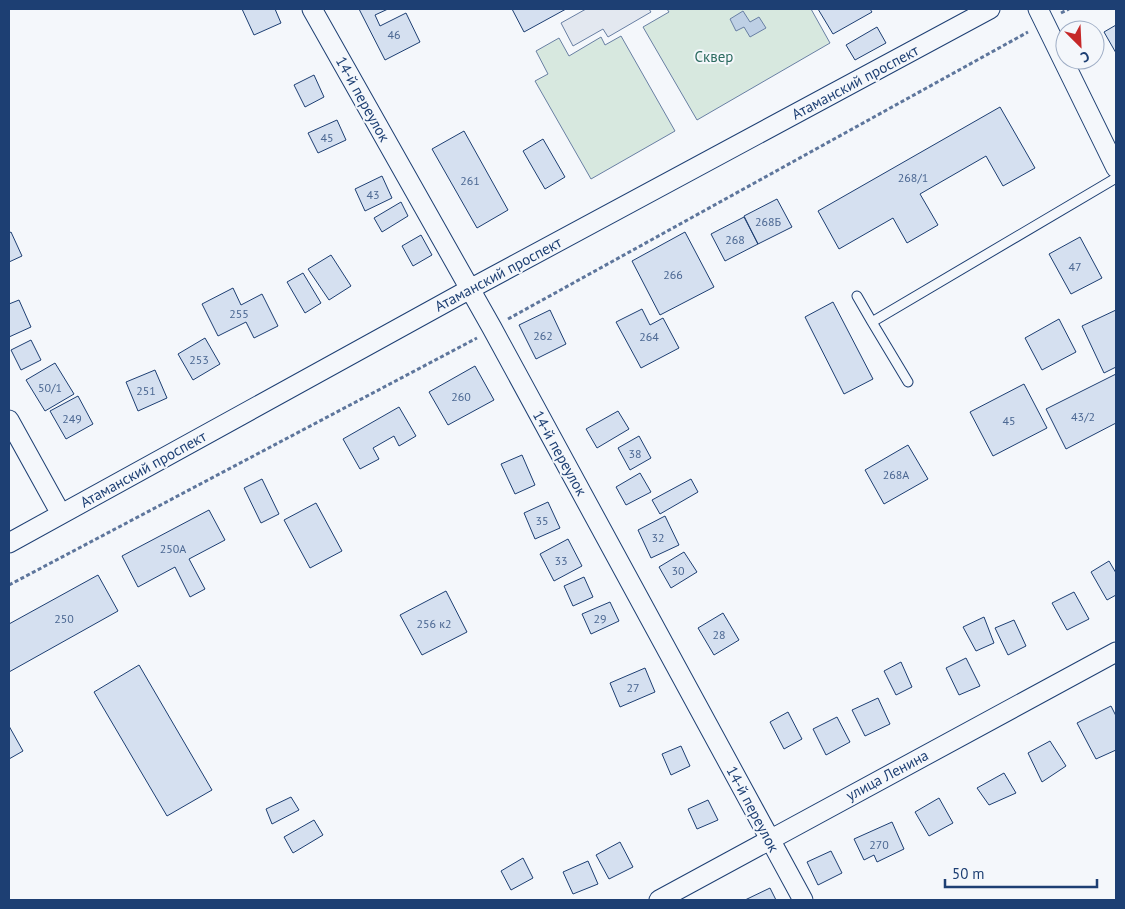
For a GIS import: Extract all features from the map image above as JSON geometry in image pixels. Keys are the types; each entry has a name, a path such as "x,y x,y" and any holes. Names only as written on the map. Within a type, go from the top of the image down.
{"street":[{"name":"14-й переулок","path":"312,9 492,328 803,900"},
{"name":"Атаманский проспект","path":"9,543 470,289 990,9"},
{"path":"1042,16 1116,168"},
{"path":"9,420 61,514"},
{"name":"улица Ленина","path":"659,900 1116,652"}],"lane":[{"path":"872,322 1116,178"},
{"path":"857,296 908,382"}],"path":[{"path":"9,585 465,345 1042,16 1069,9"}],"green space":[{"name":"Сквер","path":"667,9 811,9 830,43 697,120 643,27 669,12"},
{"path":"621,36 675,131 591,179 535,81 548,74 536,51 559,38 569,56 601,37 605,45"}],"shaded area":[{"path":"586,9 649,9 651,12 608,37 603,29 573,46 561,23"}],"water":[{"path":"743,11 750,22 759,17 766,28 750,37 744,27 736,31 730,19"}],"building":[{"path":"242,9 275,9 281,23 254,35"},
{"path":"359,9 388,9 375,15 380,26 406,13 420,42 385,60"},
{"path":"512,9 566,9 524,32"},
{"path":"818,9 870,9 872,12 833,34"},
{"path":"1116,25 1116,53 1105,34 1105,31"},
{"path":"877,27 886,43 855,60 846,45"},
{"path":"314,75 324,97 305,107 294,85"},
{"path":"1000,107 1035,168 1003,186 986,156 920,194 938,225 907,243 893,218 839,249 818,211"},
{"path":"337,120 346,140 318,153 308,133"},
{"path":"464,131 508,210 477,228 432,149"},
{"path":"543,139 565,177 545,189 523,151"},
{"path":"382,176 392,198 365,211 355,189"},
{"path":"777,199 792,227 758,244 744,216"},
{"path":"401,202 408,216 382,232 374,218"},
{"path":"744,217 758,244 725,261 711,234"},
{"path":"11,232 22,256 9,262 9,233"},
{"path":"685,232 714,287 660,315 632,261"},
{"path":"421,235 432,255 413,266 402,246"},
{"path":"1080,237 1102,278 1071,294 1049,254"},
{"path":"331,255 351,286 329,300 308,269"},
{"path":"303,273 321,303 305,313 287,282"},
{"path":"233,288 241,305 262,294 278,326 254,338 246,322 218,336 202,304"},
{"path":"19,300 31,327 9,337 9,304"},
{"path":"833,302 873,379 844,394 805,317"},
{"path":"642,309 650,325 663,318 679,348 641,368 616,322"},
{"path":"550,310 566,344 536,359 519,325"},
{"path":"1116,310 1116,367 1104,373 1082,326"},
{"path":"1059,319 1076,352 1042,370 1025,338"},
{"path":"205,338 220,364 193,380 178,354"},
{"path":"31,340 41,360 21,370 11,350"},
{"path":"55,363 74,394 45,411 26,380"},
{"path":"475,366 494,400 448,425 429,392"},
{"path":"155,370 167,398 138,411 126,382"},
{"path":"1116,374 1116,423 1066,449 1046,409"},
{"path":"1024,384 1047,428 993,456 970,412"},
{"path":"78,396 93,424 66,439 50,411"},
{"path":"399,407 416,436 399,446 394,436 373,448 379,459 360,469 343,439"},
{"path":"618,411 629,429 597,448 586,429"},
{"path":"639,436 651,458 630,470 618,448"},
{"path":"908,445 928,479 884,504 865,470"},
{"path":"522,455 535,485 515,494 501,464"},
{"path":"640,473 651,492 626,505 616,487"},
{"path":"262,479 279,514 261,523 244,488"},
{"path":"691,479 698,492 660,514 652,500"},
{"path":"548,502 560,528 535,539 524,513"},
{"path":"316,503 342,551 310,568 284,520"},
{"path":"209,510 225,540 189,559 205,589 190,597 175,567 138,587 122,556"},
{"path":"665,516 679,545 651,558 638,530"},
{"path":"568,539 582,566 554,581 540,554"},
{"path":"684,552 697,572 671,588 659,567"},
{"path":"1109,561 1116,573 1116,595 1107,600 1091,572"},
{"path":"98,575 118,611 9,672 9,624"},
{"path":"584,577 593,597 573,606 564,586"},
{"path":"446,591 467,632 422,655 400,615"},
{"path":"1074,592 1089,619 1067,630 1052,603"},
{"path":"610,602 619,621 591,634 582,614"},
{"path":"723,613 739,640 714,655 698,628"},
{"path":"984,617 994,643 976,651 963,627"},
{"path":"1014,620 1026,646 1008,655 995,628"},
{"path":"966,658 980,686 959,695 946,668"},
{"path":"901,662 912,687 896,695 884,671"},
{"path":"139,665 212,790 167,816 94,692"},
{"path":"645,668 655,692 620,707 610,683"},
{"path":"878,698 890,724 865,736 852,710"},
{"path":"1111,706 1116,716 1116,750 1096,759 1077,723"},
{"path":"788,712 802,739 784,749 770,722"},
{"path":"837,717 850,742 826,755 813,729"},
{"path":"9,726 23,751 9,759"},
{"path":"1050,741 1066,766 1042,782 1028,753"},
{"path":"681,746 690,766 671,775 662,754"},
{"path":"1004,773 1016,793 989,805 977,788"},
{"path":"291,797 299,810 272,824 266,809"},
{"path":"939,798 953,823 929,836 915,812"},
{"path":"708,800 718,820 697,829 688,809"},
{"path":"314,820 323,835 293,853 284,837"},
{"path":"892,822 904,849 877,862 874,855 864,860 854,839"},
{"path":"620,842 633,867 609,879 596,855"},
{"path":"831,851 842,873 818,885 807,862"},
{"path":"523,858 533,878 511,890 501,871"},
{"path":"588,861 598,884 573,894 563,872"},
{"path":"770,888 776,900 745,900"}]}
